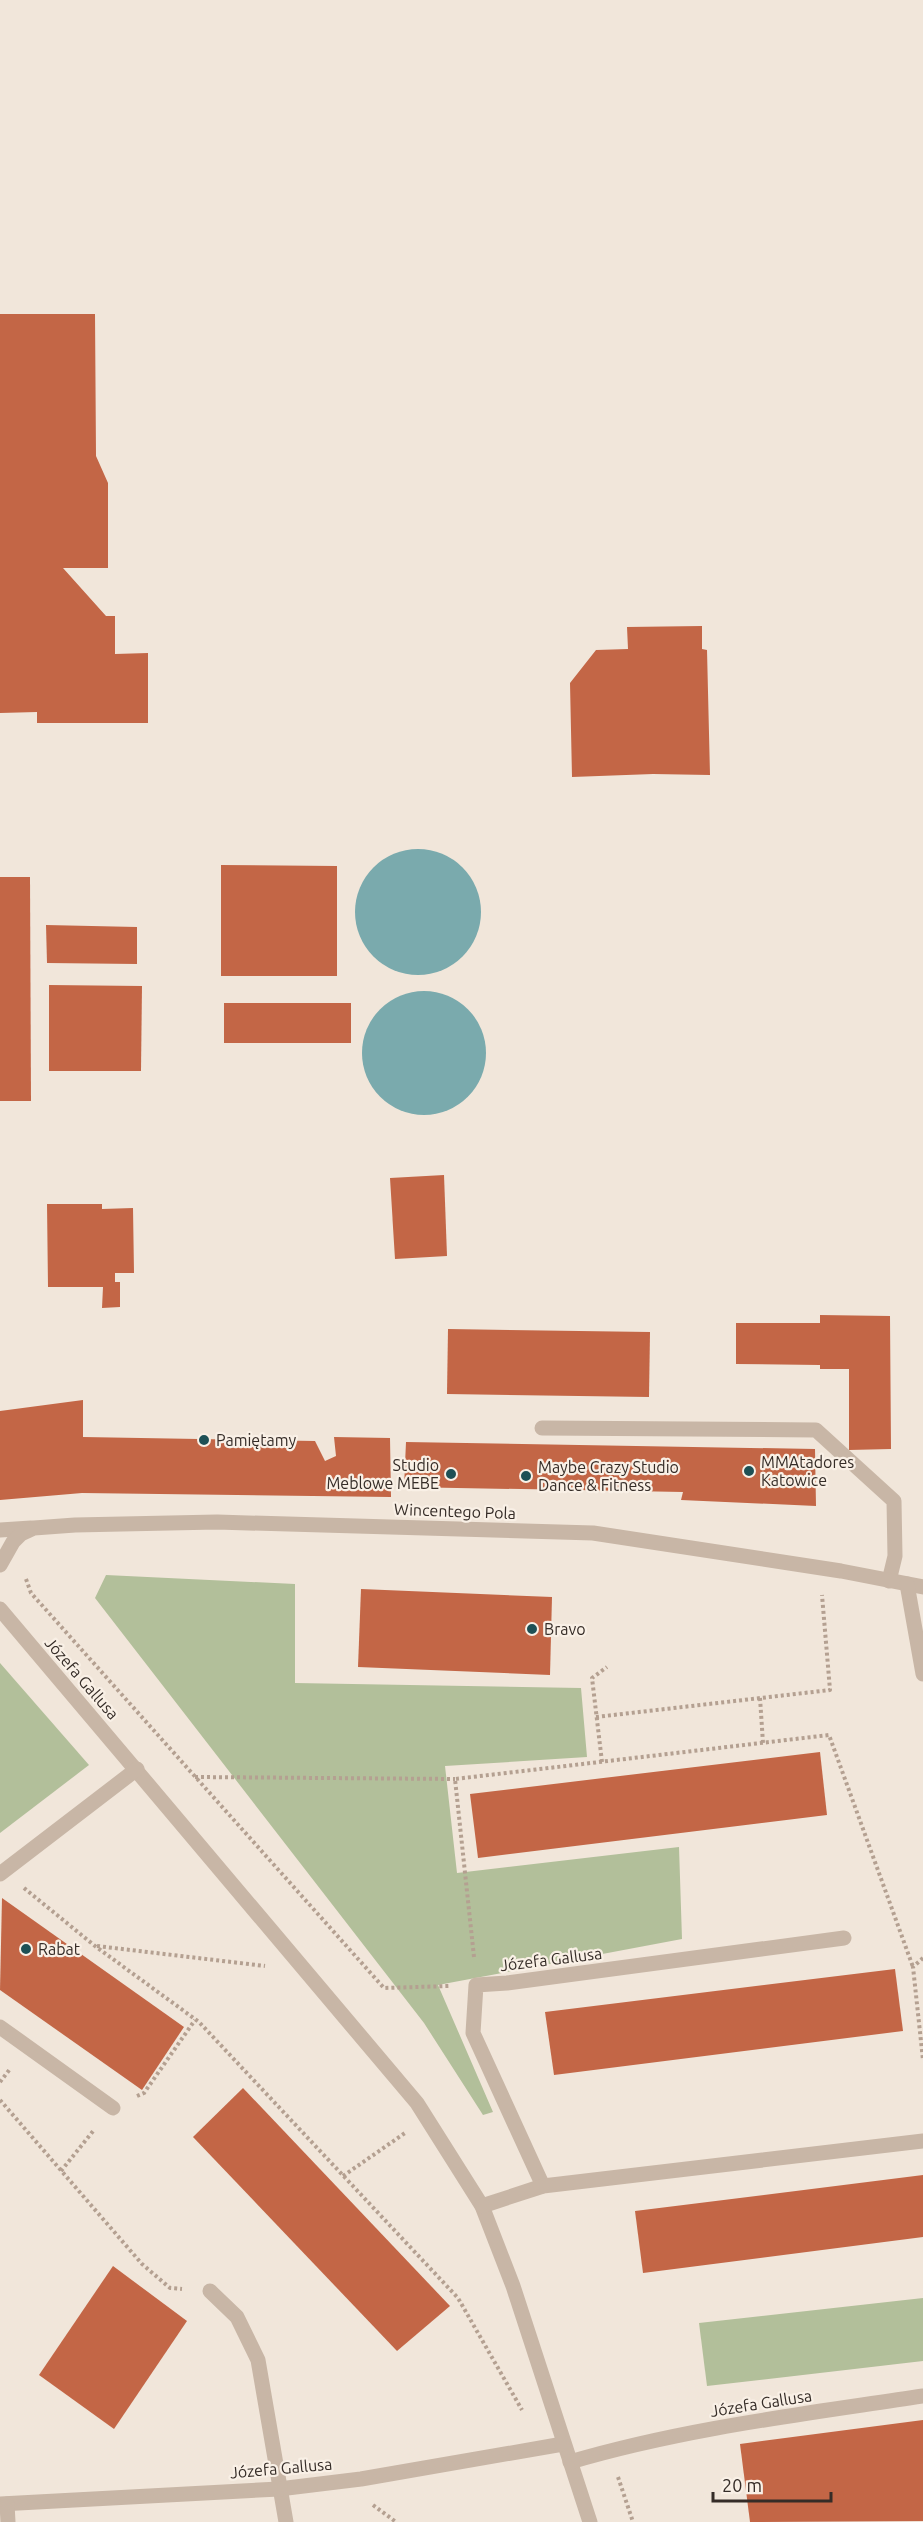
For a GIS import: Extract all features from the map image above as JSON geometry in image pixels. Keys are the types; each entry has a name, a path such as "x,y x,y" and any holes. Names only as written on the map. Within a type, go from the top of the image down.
{"street":[{"path":"542,1428 816,1430 894,1501 896,1556 889,1581"},
{"name":"Wincentego Pola","path":"0,1530 75,1525 218,1522 593,1533 915,1586"},
{"path":"0,1565 21,1534 34,1528"},
{"path":"915,1586 923,1674"},
{"name":"Józefa Gallusa","path":"0,1608 417,2103 482,2206 513,2286 590,2522"},
{"path":"0,1874 137,1769"},
{"name":"Józefa Gallusa","path":"476,1985 507,1983 844,1938"},
{"path":"476,1985 474,2033 543,2186"},
{"path":"0,2027 112,2108"},
{"path":"482,2206 543,2186 923,2141"},
{"path":"210,2291 237,2317 258,2360 286,2522"},
{"name":"Józefa Gallusa","path":"570,2462 610,2450 696,2431 923,2397"},
{"name":"Józefa Gallusa","path":"3,2504 279,2489 361,2479 563,2444"},
{"path":"3,2504 8,2522"}],"path":[{"path":"24,1573 31,1593 384,1988 476,1985 455,1779"},
{"path":"596,1717 830,1690 822,1594"},
{"path":"602,1762 592,1678 607,1667"},
{"path":"760,1698 763,1743"},
{"path":"195,1777 455,1779 829,1735 913,1967 923,2060"},
{"path":"19,1884 95,1946 195,2020 458,2298 543,2447"},
{"path":"95,1946 269,1966 261,1957"},
{"path":"913,1967 923,1958"},
{"path":"61,2171 112,2108 144,2093 195,2020"},
{"path":"0,2100 142,2264 170,2288 210,2291"},
{"path":"399,2123 411,2140"},
{"path":"343,2176 405,2132"},
{"path":"526,2403 543,2447"},
{"path":"610,2450 633,2522"}],"green space":[{"path":"106,1575 295,1584 295,1683 581,1688 587,1757 445,1766 457,1873 679,1847 682,1939 438,1985 493,2112 483,2115 424,2023 95,1598"},
{"path":"0,1663 89,1765 0,1833"},
{"path":"923,2298 923,2361 707,2386 699,2323"}],"water":[{"path":"418,849 442,854 463,867 476,888 481,912 476,936 463,957 442,970 418,975 394,970 373,957 360,936 355,912 360,888 373,867 394,854"},
{"path":"424,991 448,996 468,1009 481,1029 486,1053 481,1077 468,1097 448,1110 424,1115 400,1110 380,1097 367,1077 362,1053 367,1029 380,1009 400,996"}],"building":[{"path":"0,314 95,314 96,456 108,483 108,568 63,568 106,616 115,616 115,654 148,653 148,723 37,723 37,712 0,713"},
{"path":"702,626 702,649 707,650 710,775 653,774 572,777 570,683 596,650 628,649 627,627"},
{"path":"221,865 337,866 337,976 221,976"},
{"path":"0,877 30,877 31,1101 0,1101"},
{"path":"46,925 137,927 137,964 47,963"},
{"path":"49,985 142,986 141,1071 49,1071"},
{"path":"224,1003 351,1003 351,1043 224,1043"},
{"path":"444,1175 447,1256 395,1259 390,1178"},
{"path":"47,1204 102,1204 102,1209 133,1208 134,1273 115,1273 115,1282 120,1282 120,1307 102,1308 103,1287 48,1287"},
{"path":"820,1315 890,1316 891,1449 849,1450 849,1369 820,1369 820,1365 736,1364 736,1323 820,1323"},
{"path":"448,1329 650,1332 649,1397 447,1394"},
{"path":"83,1400 83,1437 315,1441 325,1461 336,1456 334,1437 390,1438 391,1497 82,1493 0,1500 0,1411"},
{"path":"406,1442 815,1449 816,1506 681,1500 683,1492 404,1487"},
{"path":"361,1589 552,1597 550,1675 358,1667"},
{"path":"820,1752 827,1815 478,1858 470,1794"},
{"path":"2,1898 184,2027 142,2090 0,1990"},
{"path":"895,1969 903,2031 554,2075 545,2012"},
{"path":"243,2088 450,2306 397,2351 193,2137"},
{"path":"923,2175 923,2237 643,2273 635,2211"},
{"path":"113,2266 187,2321 114,2429 39,2375"},
{"path":"923,2420 923,2521 750,2522 740,2444"}],"place":[{"name":"Pamiętamy","path":"204,1440"},
{"name":"MMAtadores Katowice","path":"749,1471"},
{"name":"Studio Meblowe MEBE","path":"451,1474"},
{"name":"Maybe Crazy Studio Dance & Fitness","path":"526,1476"},
{"name":"Bravo","path":"532,1629"},
{"name":"Rabat","path":"26,1949"}]}
